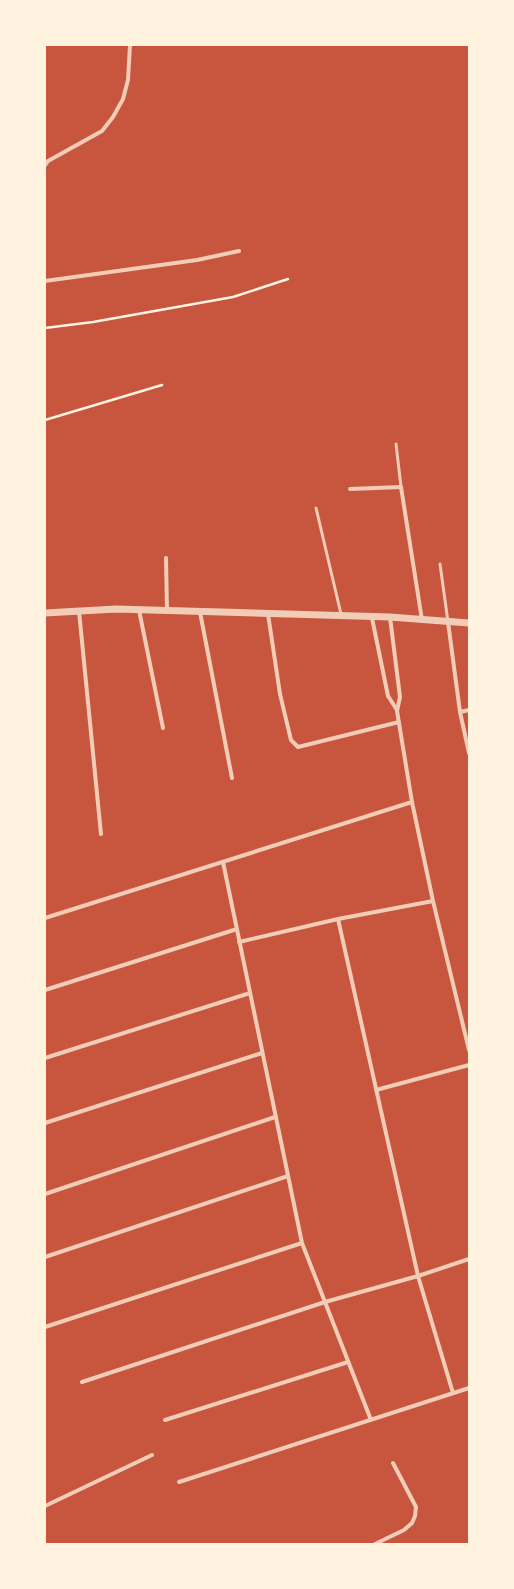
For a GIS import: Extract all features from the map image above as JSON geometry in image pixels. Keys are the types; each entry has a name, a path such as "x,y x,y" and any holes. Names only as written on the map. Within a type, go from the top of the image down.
{"street":[{"path":"45,165 48,161 102,131 113,116 123,99 128,80 130,45"},
{"path":"45,281 197,260 239,251"},
{"path":"350,489 401,487 422,620"},
{"path":"166,558 167,611"},
{"path":"139,610 163,728"},
{"path":"45,613 139,610 372,618 390,617 448,622 469,622"},
{"path":"79,611 101,834"},
{"path":"200,612 232,778"},
{"path":"268,614 280,694 291,740 298,747 399,722"},
{"path":"390,617 400,698 397,711"},
{"path":"372,618 388,696 397,711 412,802 433,900 469,1050"},
{"path":"448,622 460,712 469,753"},
{"path":"460,712 469,710"},
{"path":"45,918 412,802"},
{"path":"223,862 302,1242 371,1420"},
{"path":"239,942 338,919 433,900"},
{"path":"338,919 418,1276 453,1393"},
{"path":"45,990 236,928"},
{"path":"45,1058 250,993"},
{"path":"45,1123 262,1053"},
{"path":"376,1090 469,1065"},
{"path":"45,1194 276,1117"},
{"path":"45,1257 288,1176"},
{"path":"45,1327 302,1242"},
{"path":"82,1382 325,1302 418,1276 469,1259"},
{"path":"165,1420 348,1362"},
{"path":"179,1482 469,1388"},
{"path":"45,1506 152,1455"},
{"path":"375,1544 404,1530 412,1523 416,1516 416,1507 393,1463"}],"lane":[{"path":"396,444 401,487"},
{"path":"316,508 342,616"},
{"path":"440,564 448,622"}],"path":[{"path":"45,328 93,322 233,297 288,279"},
{"path":"45,420 162,386"}]}
